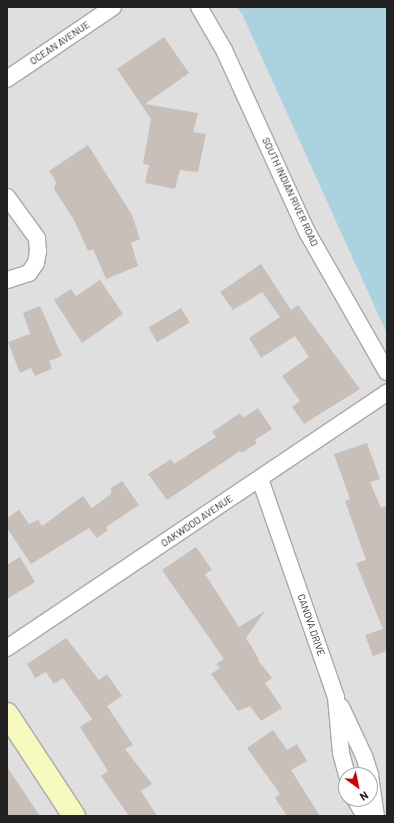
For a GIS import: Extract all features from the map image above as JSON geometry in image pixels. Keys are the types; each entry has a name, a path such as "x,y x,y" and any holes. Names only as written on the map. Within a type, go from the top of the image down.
{"main road":[{"path":"7,714 74,816"}],"street":[{"name":"OCEAN AVENUE","path":"7,79 113,7"},
{"name":"SOUTH INDIAN RIVER ROAD","path":"200,7 224,50 307,232 372,342 387,372"},
{"path":"7,197 36,238 38,251 36,263 29,273 7,280"},
{"name":"OAKWOOD AVENUE","path":"7,648 387,393"},
{"name":"CANOVA DRIVE","path":"260,479 336,697 341,753 345,767"},
{"path":"336,697 364,756 367,767"},
{"path":"360,807 365,816"}],"shaded area":[{"path":"7,7 236,7 242,14 387,334 387,816 7,816"}],"water":[{"path":"236,7 387,7 387,334 242,14"}],"building":[{"path":"164,37 189,73 145,104 198,113 193,132 206,134 198,172 180,170 175,189 145,183 149,165 143,164 151,119 117,69"},
{"path":"88,145 132,215 140,239 131,243 138,266 106,279 93,249 88,251 74,220 54,189 56,182 49,171"},
{"path":"261,264 291,310 298,305 360,389 304,424 292,407 300,401 282,376 309,357 295,336 261,358 249,338 280,317 262,292 233,310 220,292"},
{"path":"100,280 123,314 82,343 54,300 71,289 76,296"},
{"path":"40,306 62,356 49,361 52,369 35,376 31,368 20,373 8,342 30,334 23,313"},
{"path":"181,308 190,323 157,342 148,328"},
{"path":"258,408 272,429 255,440 257,443 242,453 240,451 167,500 148,474 171,459 174,464 216,437 212,432 240,413 243,418"},
{"path":"367,443 380,479 370,482 381,508 387,505 387,651 373,656 365,635 383,629 356,563 366,560 345,501 350,499 334,454"},
{"path":"122,481 139,505 106,527 108,530 97,538 89,528 31,564 7,528 7,518 19,510 29,524 38,520 42,526 83,496 92,508 111,494 111,488"},
{"path":"196,547 212,570 205,574 239,627 265,611 246,638 259,659 258,660 272,678 265,683 282,708 261,721 250,706 238,711 211,674 220,668 216,664 224,659 162,570"},
{"path":"20,557 35,582 7,599 7,565"},
{"path":"66,638 99,680 107,674 122,696 107,706 133,745 125,749 152,784 141,791 157,816 129,816 101,776 108,771 80,727 92,719 63,678 54,684 46,672 35,678 27,664"},
{"path":"273,730 287,750 297,744 307,761 291,770 320,816 287,816 275,798 280,794 247,748"},
{"path":"7,767 40,816 7,816"}]}
